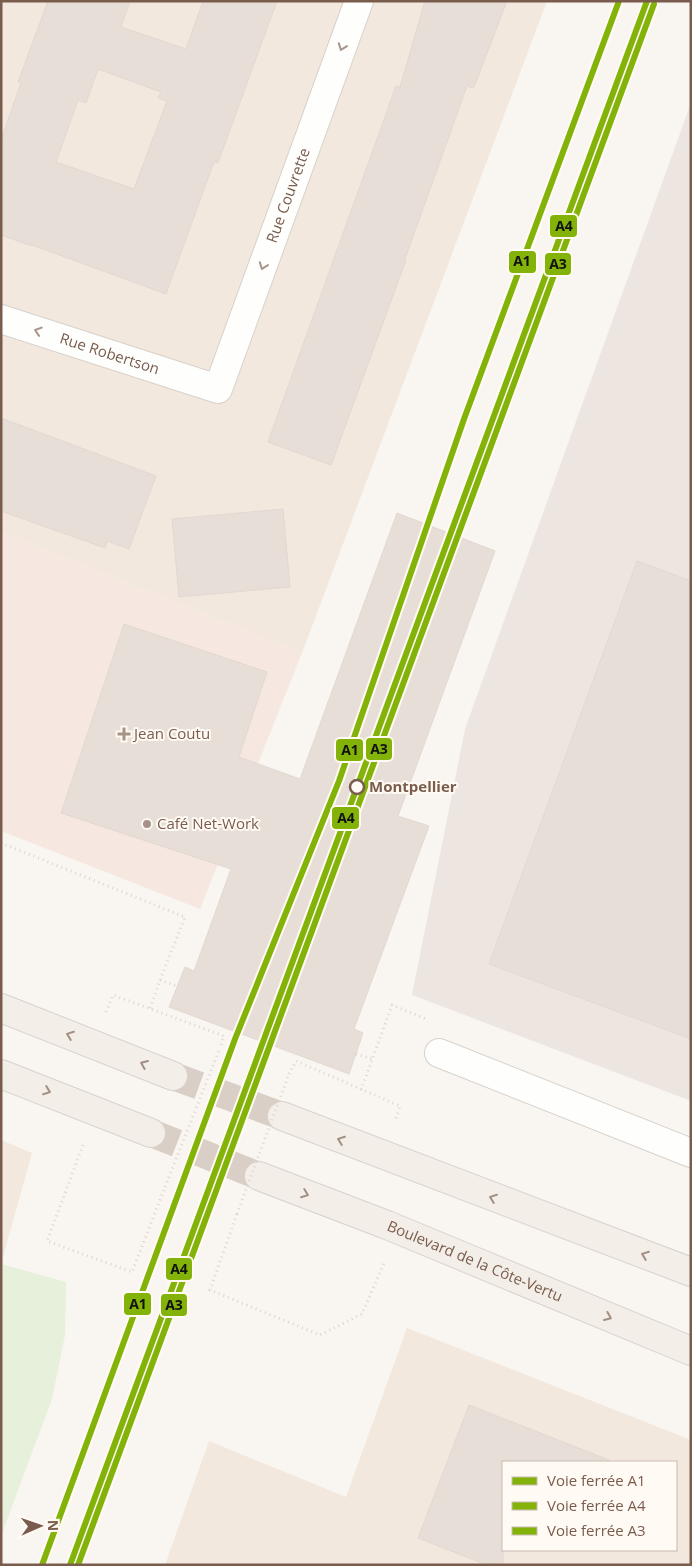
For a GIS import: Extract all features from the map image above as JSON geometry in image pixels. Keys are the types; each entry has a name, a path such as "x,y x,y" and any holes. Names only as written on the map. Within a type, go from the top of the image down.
{"main road":[{"path":"1,1008 173,1076"},
{"path":"1,1074 150,1133"},
{"path":"282,1116 691,1272"},
{"name":"Boulevard de la Côte-Vertu","path":"259,1176 387,1225 691,1351"}],"street":[{"name":"Rue Couvrette","path":"218,389 359,1"},
{"name":"Rue Robertson","path":"1,319 218,389"},
{"path":"439,1053 691,1153"}],"path":[{"path":"1,843 185,917 150,1009"},
{"path":"160,980 177,986"},
{"path":"84,1143 47,1241 132,1272 224,1036 113,995 104,1015"},
{"path":"356,1054 372,1059 361,1090"},
{"path":"385,1260 362,1314 320,1335 210,1290 289,1074 296,1062 400,1106 392,1130"}],"shaded area":[{"path":"1,1 547,1 302,653 1,532"},
{"path":"691,103 691,1101 412,995 465,729"},
{"path":"1,532 302,653 200,909 1,831"},
{"path":"1,1140 32,1153 1,1264"},
{"path":"407,1328 691,1440 691,1565 165,1565 209,1441 346,1497"}],"green space":[{"path":"1,1264 66,1282 65,1335 52,1399 1,1536"}],"building":[{"path":"48,1 130,1 121,27 186,49 203,1 277,1 218,163 214,162 166,294 1,235 1,140 21,83 18,82","holes":["98,69 161,92 158,98 167,101 134,189 56,162 78,100 86,103"]},
{"path":"425,1 507,1 476,82 473,88 467,86 331,465 268,442 396,86 400,87"},
{"path":"1,418 156,476 129,549 107,541 105,548 1,511"},
{"path":"283,509 290,587 179,597 172,519"},
{"name":"Montpellier","path":"397,513 495,551 398,816 429,826 354,1029 363,1033 349,1074 169,1007 185,967 194,971 231,869 61,813 124,624 267,672 239,757 300,779"},
{"path":"637,561 691,581 691,1039 489,964"},
{"path":"469,1405 609,1460 502,1461 503,1565 487,1565 418,1538"}],"tunnel":[{"path":"173,1076 282,1116"},
{"path":"151,1133 259,1176"}],"rail line":[{"name":"A1","path":"42,1565 235,1039 339,781 464,419 619,1"},
{"name":"A4","path":"70,1565 647,1"},
{"name":"A3","path":"78,1565 654,4"}],"place":[{"name":"Jean Coutu","path":"124,734"},
{"name":"Montpellier","path":"357,787"},
{"name":"Café Net-Work","path":"147,824"}]}
